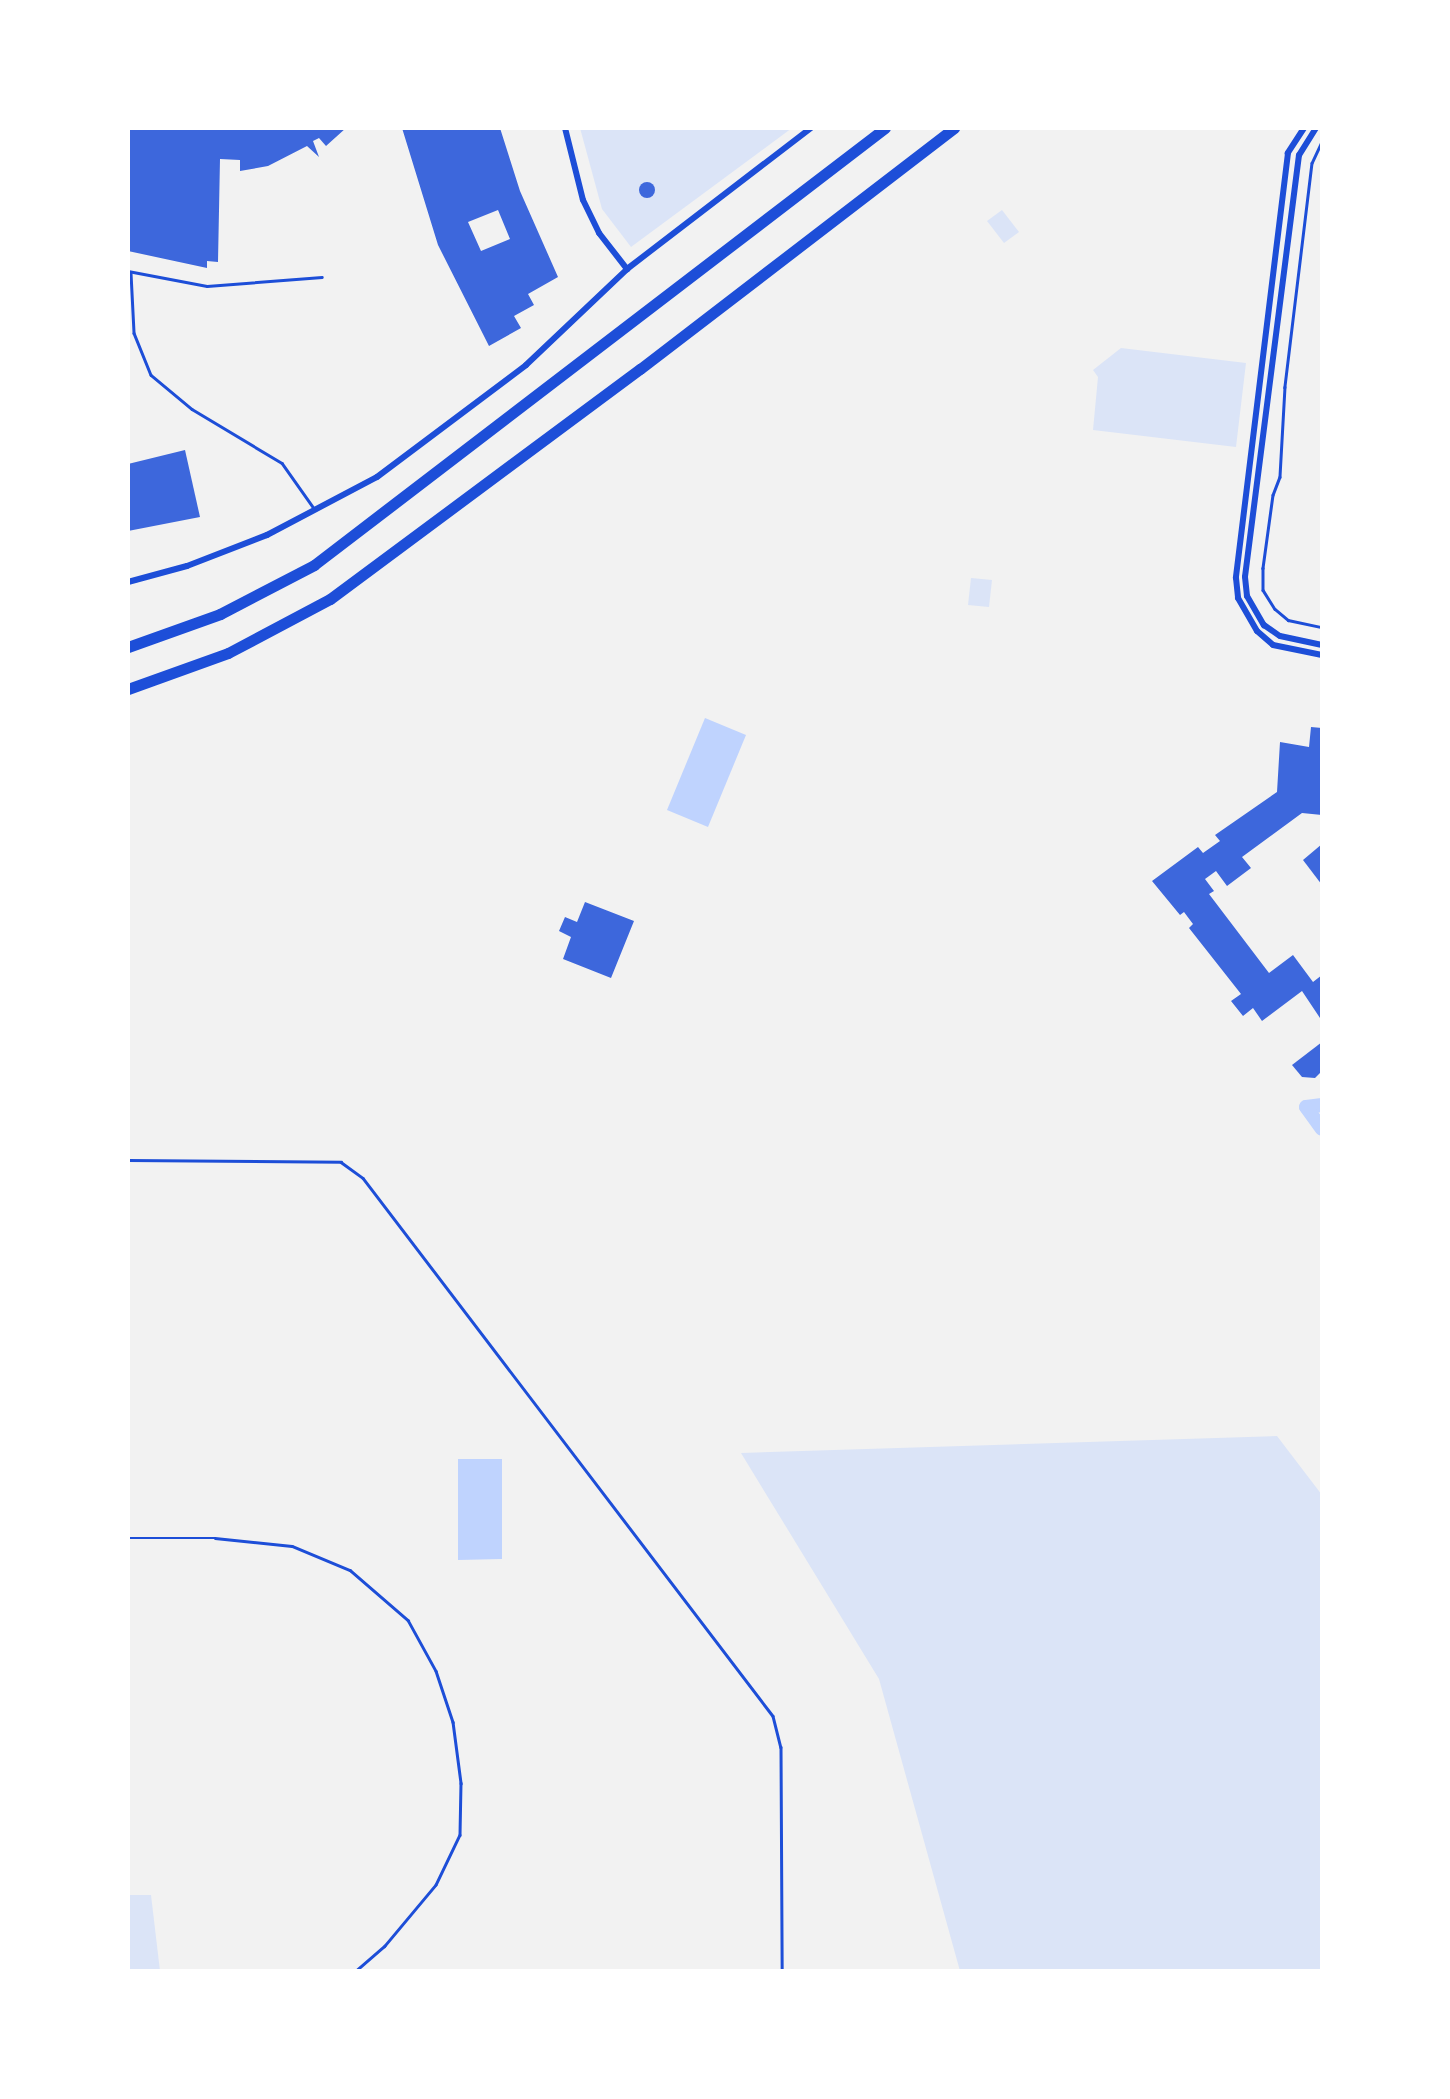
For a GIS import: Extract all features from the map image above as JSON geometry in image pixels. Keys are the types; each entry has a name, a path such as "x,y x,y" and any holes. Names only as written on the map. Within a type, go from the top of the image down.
{"highway":[{"path":"128,647 220,614 314,565 885,128"},
{"path":"128,689 228,652 330,599 640,369 953,128"}],"street":[{"path":"566,128 582,200 627,270"},
{"path":"128,582 228,551 315,512 377,476 515,373 627,270 810,128"},
{"path":"1304,128 1288,153 1236,578 1238,598 1257,631 1273,645 1322,655"},
{"path":"1316,128 1298,155 1246,577 1247,596 1264,625 1280,636 1322,645"}],"lane":[{"path":"315,512 282,463 192,409 151,374 134,333 129,272 207,286 322,277"},
{"path":"128,1160 323,1160 341,1162 363,1178 774,1716 781,1747 782,1972"},
{"path":"128,1538 215,1538 292,1546 350,1570 408,1620 436,1671 452,1722 461,1783 460,1835 436,1885 385,1946 355,1972"}],"path":[{"path":"1322,142 1312,163 1283,406 1280,477 1273,495 1263,568 1263,590 1275,609 1288,620 1322,627"}],"shaded area":[{"path":"580,128 792,128 631,247 602,209"},
{"path":"1002,210 1019,232 1004,243 987,221"},
{"path":"1121,348 1246,363 1236,447 1093,430 1098,377 1093,370"},
{"path":"971,578 992,580 989,607 968,605"},
{"path":"1277,1436 1322,1495 1322,1970 960,1971 879,1679 741,1453"},
{"path":"128,1895 151,1895 160,1971 128,1971"}],"water":[{"path":"705,718 746,735 708,827 667,810"},
{"path":"458,1459 502,1459 502,1559 458,1560"}],"building":[{"path":"128,128 346,128 326,146 319,138 313,141 319,157 307,146 268,166 240,171 240,160 220,159 218,262 207,261 207,268 128,251"},
{"path":"402,128 500,128 520,191 558,277 528,294 534,305 514,316 521,328 489,346 438,245","holes":["498,210 510,239 481,251 468,222"]},
{"path":"647,182 655,190 647,198 639,190"},
{"path":"185,450 200,517 128,531 128,464"},
{"path":"1311,727 1322,728 1322,815 1302,813 1242,857 1251,868 1227,886 1216,871 1205,879 1214,891 1209,894 1269,973 1293,955 1313,982 1322,975 1322,1021 1302,991 1262,1021 1253,1008 1243,1016 1231,1001 1241,994 1189,928 1193,924 1184,912 1180,915 1152,881 1198,847 1203,853 1220,841 1215,835 1277,792 1280,742 1309,747"},
{"path":"1322,844 1322,885 1303,860"},
{"path":"585,902 634,921 611,978 563,959 571,937 559,931 565,917 577,922"},
{"path":"1322,1042 1322,1071 1315,1078 1302,1077 1292,1065"}],"waterway":[{"path":"1322,1105 1306,1107 1322,1129"}]}
